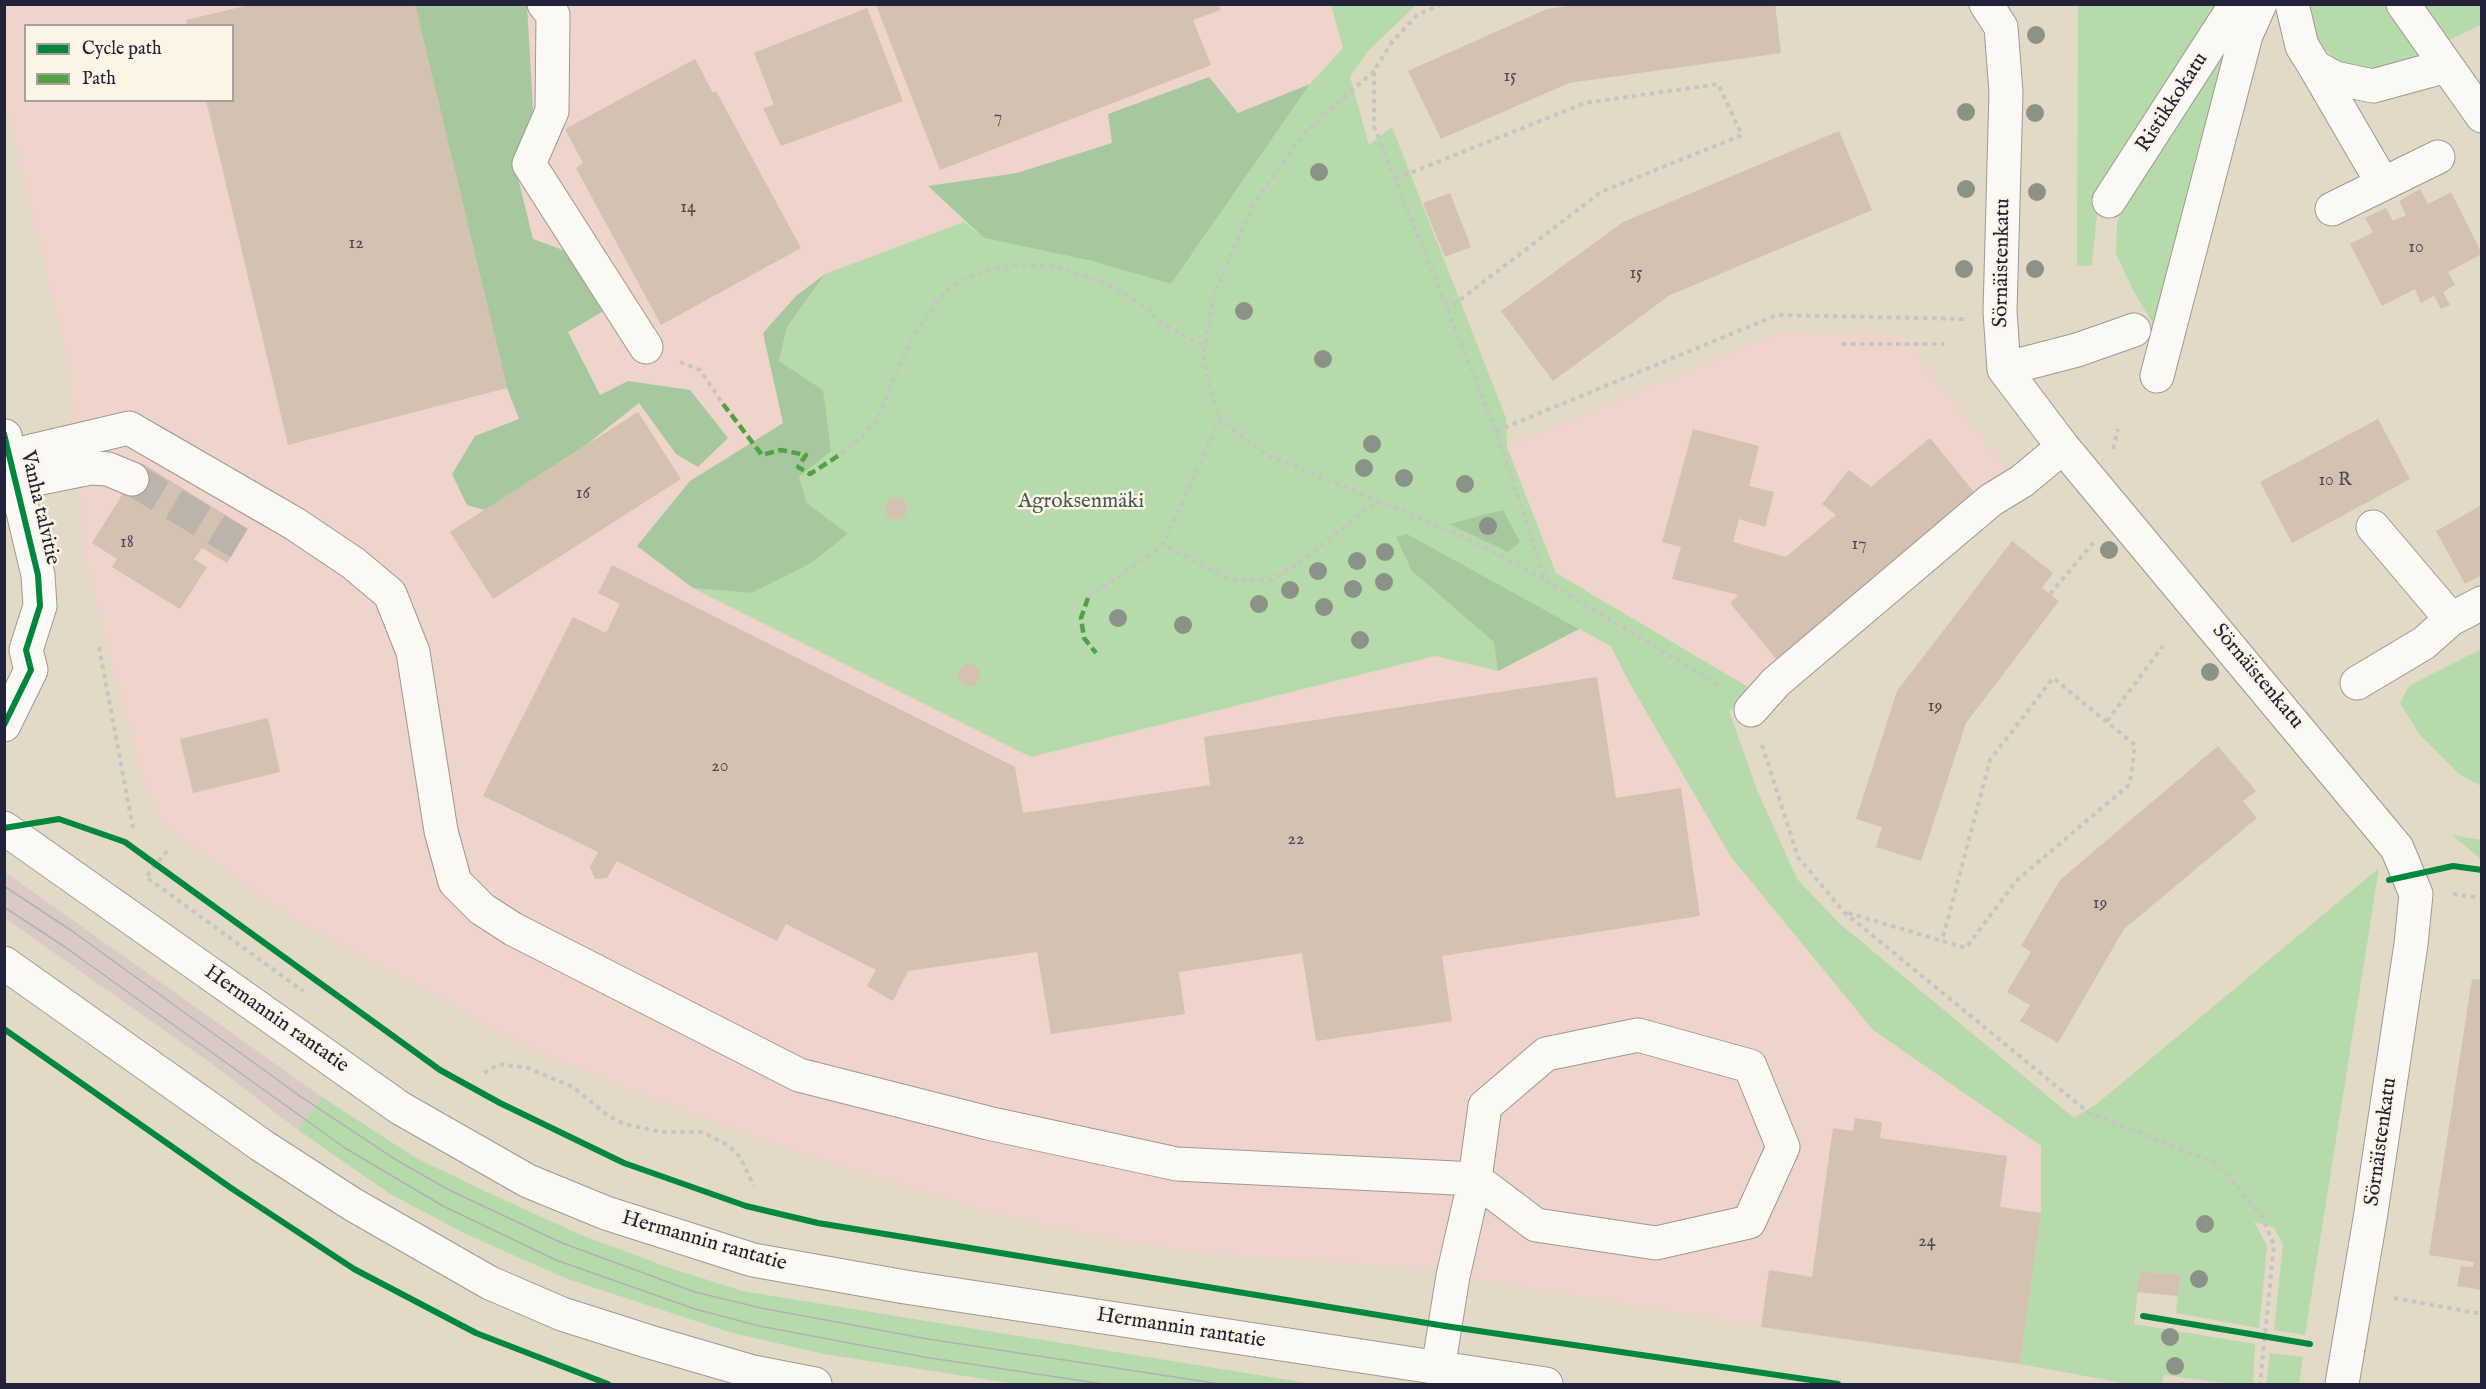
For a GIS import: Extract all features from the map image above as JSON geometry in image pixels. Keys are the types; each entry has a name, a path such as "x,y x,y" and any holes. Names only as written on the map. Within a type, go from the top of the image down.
{"main road":[{"path":"544,4 553,15 552,111 529,164 646,347"},
{"name":"Sörnäistenkatu","path":"1986,4 2001,27 2006,92 2001,320 2004,369 2064,447 2397,848 2416,894 2393,1070 2342,1384"},
{"name":"Ristikkokatu","path":"2109,201 2236,4"},
{"path":"2157,376 2246,34 2260,4"},
{"path":"2292,4 2302,46 2383,184"},
{"path":"2403,4 2481,116"},
{"path":"2315,67 2335,78 2373,86 2446,66"},
{"path":"2332,209 2438,157"},
{"path":"2004,369 2077,351 2134,330"},
{"path":"10,458 129,428 295,524 353,563 390,594 409,642 441,831 455,882 482,909 513,929 800,1075 988,1123 1177,1164 1475,1179 1536,1225 1656,1243 1749,1222 1783,1147 1750,1066 1638,1035 1546,1054 1485,1106 1475,1179 1453,1276 1438,1370"},
{"path":"1751,710 1776,682 1991,501 2022,481 2064,447"},
{"path":"10,458 108,469 132,479"},
{"name":"Vanha talvitie","path":"4,725 31,670 15,654 40,606 38,575 10,458"},
{"path":"2373,527 2451,619"},
{"path":"2357,683 2424,643 2451,619 2481,603"},
{"name":"Hermannin rantatie","path":"4,828 400,1108 528,1181 606,1214 753,1260 916,1289 1191,1329 1438,1370 1546,1384"},
{"path":"4,963 261,1145 352,1204 490,1283 562,1314 650,1342 753,1372 815,1384"}],"path":[{"path":"1374,71 1303,134 1252,207 1214,296 1203,356 1209,387 1220,419 1265,454 1376,502 1458,534 1546,580"},
{"path":"1395,179 1585,104 1718,84 1742,135 1601,192 1447,310"},
{"path":"841,454 859,440 877,420 909,343 936,302 953,284 977,273 1015,265 1055,267 1107,284 1152,311 1156,320 1205,347"},
{"path":"1496,431 1777,315 2001,320"},
{"path":"1842,344 1944,344"},
{"path":"646,347 700,370 723,404"},
{"path":"1088,598 1163,545 1220,419"},
{"path":"1163,545 1230,579 1270,581 1297,564 1376,502"},
{"path":"2050,594 2120,514"},
{"path":"2107,721 2163,646"},
{"path":"99,647 133,828"},
{"path":"1844,912 1942,941 1966,948 2016,880 2130,784 2135,746 2053,678 1990,760 1942,941"},
{"path":"166,851 146,878 295,983 311,998"},
{"path":"148,859 166,871"},
{"path":"2451,894 2481,898"},
{"path":"484,1073 499,1064 528,1068 573,1087 608,1115 624,1124 662,1132 703,1132 729,1146 740,1157 754,1186"},
{"path":"2390,1298 2481,1314"},
{"path":"2143,1316 2310,1344"},
{"path":"2260,1384 2265,1338"}],"shaded area":[{"path":"4,5 1331,5 1343,48 1310,84 1238,113 1112,143 1017,173 929,186 964,222 825,274 763,333 783,423 690,481 638,546 693,588 1031,757 1435,656 1498,671 1579,629 1611,646 1630,684 1731,857 1873,1030 2041,1146 2041,1213 2020,1364 1761,1327 1391,1266 1204,1254 1091,1236 981,1210 801,1154 652,1099 532,1050 288,916 161,824 141,773 83,553 78,455 67,358 5,103"},
{"path":"1779,332 1901,335 2012,476 1753,690 1556,573 1507,447"},
{"path":"5,872 322,1097 298,1130 212,1064 5,918"}],"green space":[{"path":"2307,4 2396,5 2428,57 2385,69 2353,71 2337,61 2318,42"},
{"path":"415,5 527,5 533,109 517,174 533,239 574,254 602,312 568,332 600,395 628,381 690,390 728,438 698,467 676,454 639,403 586,445 485,510 467,505 452,474 475,436 519,419 507,388"},
{"name":"Agroksenmäki","path":"1331,5 1416,5 1369,50 1350,77 1369,145 1392,127 1506,418 1507,447 1556,573 1753,690 1729,711 1757,790 1797,879 1839,923 2074,1118 2098,1103 2379,868 2305,1335 2274,1330 2283,1244 2273,1227 2254,1222 2267,1246 2259,1328 2176,1313 2180,1275 2140,1271 2134,1324 2255,1344 2253,1384 2230,1384 2164,1375 2162,1384 2128,1384 2020,1364 2041,1213 2041,1146 1873,1030 1731,857 1630,684 1611,646 1579,629 1498,671 1435,656 1031,757 693,588 751,593 848,535 807,503 799,477 823,390 779,361 787,327 825,274 964,222 984,238 1092,261 1171,284 1310,84 1343,48"},
{"path":"2078,5 2216,5 2099,192 2092,265 2077,266"},
{"path":"2422,5 2481,5 2481,25 2447,41"},
{"path":"2239,42 2204,126 2153,324 2134,292 2116,254 2117,224 2125,198 2215,67"},
{"path":"1209,77 1238,113 1310,84 1171,284 1092,261 984,238 928,186 1017,173 1112,143 1108,114"},
{"path":"825,274 787,327 779,361 823,390 831,451 799,477 807,503 848,534 811,563 751,593 693,588 637,546 690,481 783,423 763,333 796,296"},
{"path":"1503,510 1520,542 1508,552 1449,524"},
{"path":"1407,534 1579,629 1498,671 1494,642 1412,571 1396,537"},
{"path":"2481,649 2481,786 2459,774 2420,735 2400,703 2409,686"},
{"path":"2452,835 2481,840 2481,859"},
{"path":"322,1097 416,1158 487,1192 581,1235 667,1267 742,1291 1313,1384 1016,1384 824,1354 729,1332 565,1278 466,1234 390,1194 298,1130"},
{"path":"2270,1353 2303,1357 2299,1384 2266,1384"}],"building":[{"path":"253,4 415,4 507,388 288,445 206,102 234,102 234,24 187,24 186,20"},
{"path":"1583,4 1775,4 1781,53 1569,83 1441,139 1408,71 1547,9"},
{"path":"876,5 1219,5 1221,10 1193,20 1211,65 940,170"},
{"path":"867,8 903,101 781,146 763,108 774,105 754,53"},
{"path":"695,59 713,93 716,91 801,248 661,325 576,168 583,163 565,129"},
{"path":"1839,131 1872,210 1670,295 1553,381 1501,311 1623,222"},
{"path":"2420,189 2428,204 2451,192 2482,254 2448,272 2455,285 2443,292 2450,305 2441,309 2434,296 2421,303 2415,289 2382,306 2350,244 2373,232 2365,218 2386,208 2393,221 2406,215 2399,201"},
{"path":"1450,193 1471,247 1445,257 1423,203"},
{"path":"638,412 681,479 493,599 450,532"},
{"path":"2378,419 2410,479 2292,543 2260,482"},
{"path":"1693,429 1759,446 1749,486 1774,492 1765,527 1739,519 1733,542 1786,557 1836,515 1822,504 1849,470 1871,487 1930,438 1977,496 1777,660 1730,603 1739,595 1672,579 1681,547 1662,542"},
{"path":"142,463 248,529 227,563 202,548 194,559 207,567 180,609 112,567 117,559 92,543"},
{"path":"896,498 904,501 907,509 904,517 896,520 888,517 885,509 888,501"},
{"path":"2482,505 2482,575 2465,584 2436,531"},
{"path":"2012,541 2053,573 2042,588 2059,601 1966,723 1921,861 1876,847 1882,827 1856,819 1897,691"},
{"path":"612,565 1015,767 1023,813 1210,785 1204,737 1597,677 1616,798 1681,788 1700,916 1442,956 1452,1021 1316,1041 1302,953 1179,972 1185,1014 1051,1034 1037,952 908,971 893,1001 867,986 876,970 786,924 777,941 617,861 607,878 595,879 590,867 598,852 483,796 573,617 606,633 620,604 598,593"},
{"path":"969,664 977,667 980,675 977,683 969,686 961,683 958,675 961,667"},
{"path":"268,718 280,772 193,793 180,739"},
{"path":"2218,746 2256,791 2243,801 2257,818 2124,929 2058,1043 2020,1021 2030,1005 2007,992 2031,952 2021,946 2060,880"},
{"path":"2472,979 2482,980 2482,1290 2457,1286 2461,1266 2473,1267 2474,1262 2429,1255"},
{"path":"1855,1118 1882,1122 1880,1138 2007,1156 2000,1207 2041,1213 2020,1364 1761,1327 1769,1270 1812,1277 1833,1128 1853,1131"},
{"path":"2140,1271 2180,1275 2178,1296 2137,1292"}],"tunnel":[{"path":"132,479 239,543"}],"tram line":[{"path":"4,886 72,931 297,1094 398,1161 449,1190 562,1243 695,1292 761,1308 928,1339 1220,1384"},
{"path":"4,907 65,947 345,1148 443,1206 556,1260 695,1309 759,1326 924,1357 1103,1384"}],"marked path":[{"path":"723,404 762,455 781,450 806,455 798,467 810,474 841,454"},
{"path":"1088,598 1081,618 1084,638 1096,653"}],"cycle path":[{"path":"4,434 38,575 40,606 26,650 31,670 4,725"},
{"path":"4,828 59,819 125,842 440,1070 500,1103 624,1163 746,1206 818,1223 1445,1326 1838,1384"},
{"path":"2389,880 2453,866 2482,870"},
{"path":"4,1029 231,1188 354,1269 476,1333 608,1384"},
{"path":"2143,1316 2310,1344"}]}
